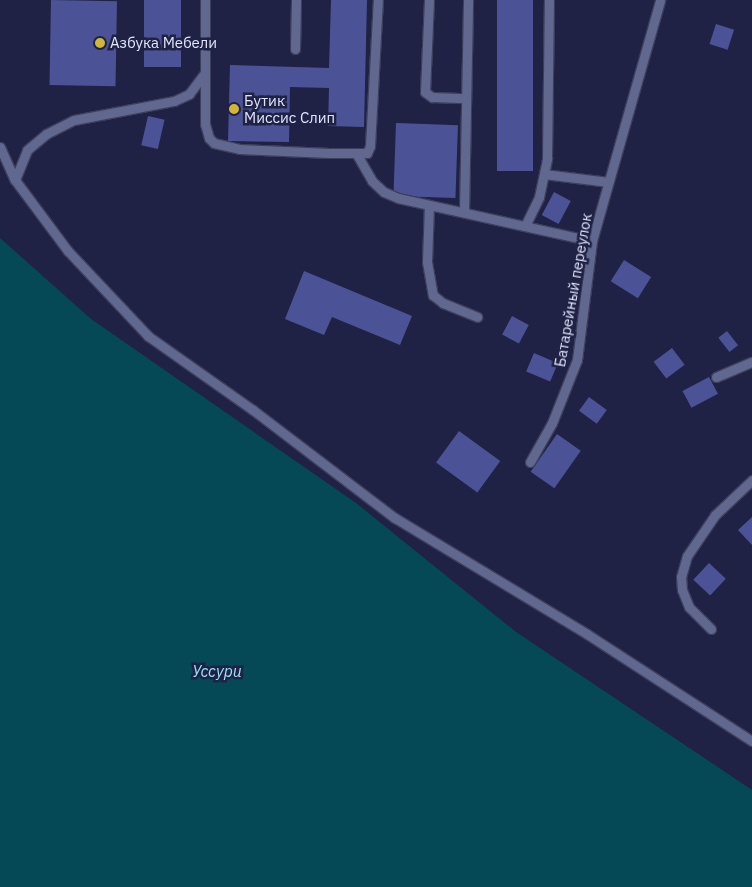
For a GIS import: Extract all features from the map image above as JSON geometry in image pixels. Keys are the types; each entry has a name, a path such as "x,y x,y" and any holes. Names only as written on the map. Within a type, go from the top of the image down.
{"lane":[{"path":"205,0 204,74 206,124 209,138 214,143 268,152 356,153 367,153 370,146 378,0"},
{"path":"295,49 296,0"},
{"path":"429,0 425,92 432,97 466,98"},
{"path":"464,212 468,0"},
{"path":"525,226 539,197 547,158 549,0"},
{"name":"Батарейный переулок","path":"530,462 552,423 577,360 592,241 660,0"},
{"path":"15,180 27,150 46,134 74,120 174,101 190,94 204,74"},
{"path":"0,147 15,180 68,251 148,336 253,410 395,518 587,634 752,740"},
{"path":"356,153 372,181 384,192 428,205 592,241"},
{"path":"544,174 609,182"},
{"path":"428,205 426,262 433,295 443,303 477,317"},
{"path":"716,377 752,362"},
{"path":"711,629 689,607 682,590 681,577 688,556 715,516 752,480"}],"water":[{"name":"Уссури","path":"0,238 91,319 356,503 516,632 752,790 752,887 0,887"}],"building":[{"path":"51,0 117,1 116,86 50,85"},
{"path":"144,0 181,0 181,67 144,67"},
{"path":"331,0 367,0 364,127 328,126 329,88 290,87 289,142 228,141 230,65 329,68"},
{"path":"497,0 533,0 533,171 497,171"},
{"path":"716,24 734,30 728,50 710,44"},
{"path":"148,116 165,120 158,149 141,145"},
{"path":"396,123 458,125 455,198 393,196"},
{"path":"554,192 571,201 559,224 542,215"},
{"path":"624,260 651,277 638,298 611,281"},
{"path":"304,271 412,316 400,345 332,317 324,335 285,319"},
{"path":"512,316 529,325 519,343 502,335"},
{"path":"727,331 738,345 729,352 718,338"},
{"path":"672,348 685,365 666,379 654,362"},
{"path":"534,353 558,363 550,382 526,371"},
{"path":"709,377 718,394 691,408 683,391"},
{"path":"589,397 607,410 597,424 579,411"},
{"path":"459,431 500,461 477,493 436,463"},
{"path":"557,434 581,451 554,488 531,472"},
{"path":"752,517 752,545 738,530"},
{"path":"709,563 726,579 710,596 693,580"}],"place":[{"name":"Азбука Мебели","path":"100,43"},
{"name":"Бутик Миссис Слип","path":"234,109"}]}
